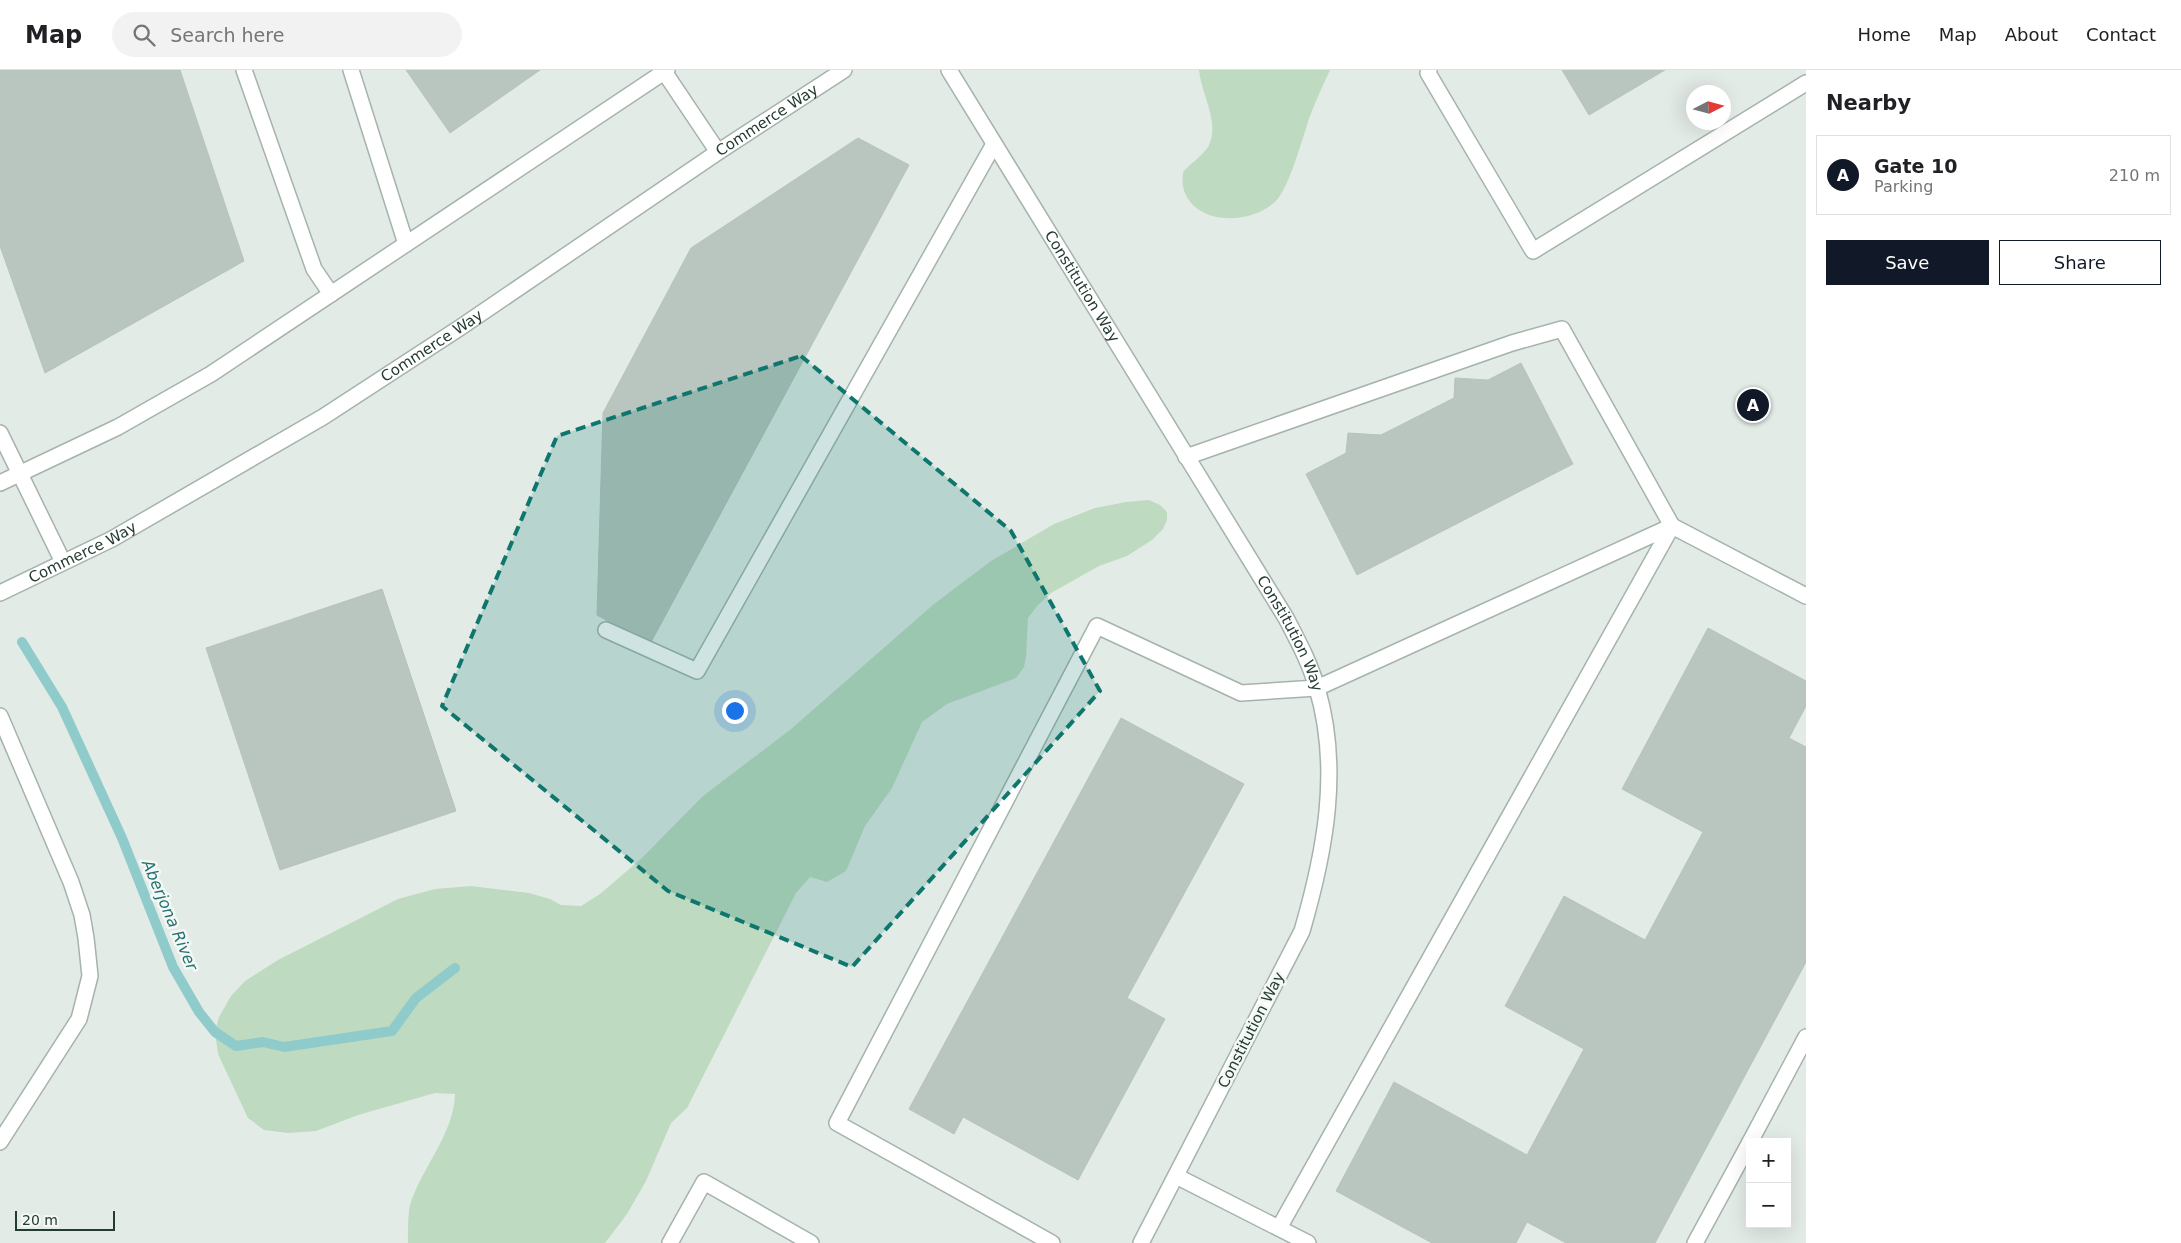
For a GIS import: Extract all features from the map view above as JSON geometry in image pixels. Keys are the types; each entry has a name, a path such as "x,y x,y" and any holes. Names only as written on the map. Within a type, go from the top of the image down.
{"street":[{"path":"244,70 314,270 331,294"},
{"path":"351,70 406,244"},
{"name":"Commerce Way","path":"0,593 127,530 323,417 461,327 718,152 844,70"},
{"name":"Constitution Way","path":"948,70 1286,618 1318,688 1328,736 1331,765 1327,817 1317,878 1302,931 1142,1243"},
{"path":"1429,70 1428,73 1533,251 1806,83"},
{"path":"0,484 118,427 194,384 665,71 718,152"},
{"path":"606,630 697,671 994,144"},
{"path":"1186,457 1512,343 1562,329 1672,526 1806,596"},
{"path":"0,433 63,562"},
{"path":"1052,1243 837,1123 1097,626 1241,693 1318,688 1672,526"},
{"path":"1279,1228 1672,526"},
{"path":"0,716 71,882 86,938 90,976 79,1019 0,1142"},
{"path":"1752,1138 1806,1037"},
{"path":"1695,1243 1746,1149"},
{"path":"1176,1176 1308,1243"},
{"path":"670,1243 704,1182 811,1243"}],"highlighted area":[{"path":"801,356 1011,531 1100,691 852,967 668,891 442,706 557,436"}],"green space":[{"path":"1199,70 1330,70 1312,110 1291,173 1281,194 1266,209 1253,215 1239,218 1224,218 1210,215 1198,209 1189,200 1183,187 1183,172 1208,147 1211,138 1211,118"},
{"path":"1149,500 1160,505 1167,512 1167,520 1163,529 1152,540 1127,556 1099,566 1051,593 1038,605 1028,618 1024,667 1016,678 947,704 922,722 892,788 865,826 846,871 827,882 810,877 796,893 687,1108 671,1123 646,1181 627,1214 605,1243 408,1243 410,1205 449,1123 455,1094 435,1093 358,1115 316,1131 288,1133 264,1130 248,1118 218,1054 215,1032 219,1017 231,996 245,981 278,960 398,899 435,889 471,886 529,893 550,899 561,905 581,906 600,894 642,858 703,796 790,730 934,604 991,561 1054,524 1095,508"}],"building":[{"path":"0,70 180,70 244,261 45,373 0,246"},
{"path":"406,70 540,70 450,133"},
{"path":"1562,70 1665,70 1589,115"},
{"path":"858,138 909,165 650,644 597,615 603,413 691,248"},
{"path":"1521,363 1573,464 1357,575 1306,474 1346,453 1348,433 1381,435 1454,398 1455,378 1488,380"},
{"path":"382,589 456,811 280,870 206,648"},
{"path":"1708,628 1806,681 1806,706 1789,738 1806,747 1806,962 1655,1243 1566,1243 1527,1222 1516,1243 1432,1243 1336,1191 1394,1082 1527,1155 1584,1049 1505,1006 1564,896 1645,940 1703,832 1622,789"},
{"path":"1121,718 1244,784 1127,998 1165,1019 1078,1180 963,1117 954,1134 909,1109"}],"waterway":[{"name":"Aberjona River","path":"22,642 62,707 122,838 173,967 199,1012 215,1032 236,1046 263,1042 284,1047 392,1031 416,998 455,968"}],"place":[{"name":"Gate 10","path":"1753,405"}]}
